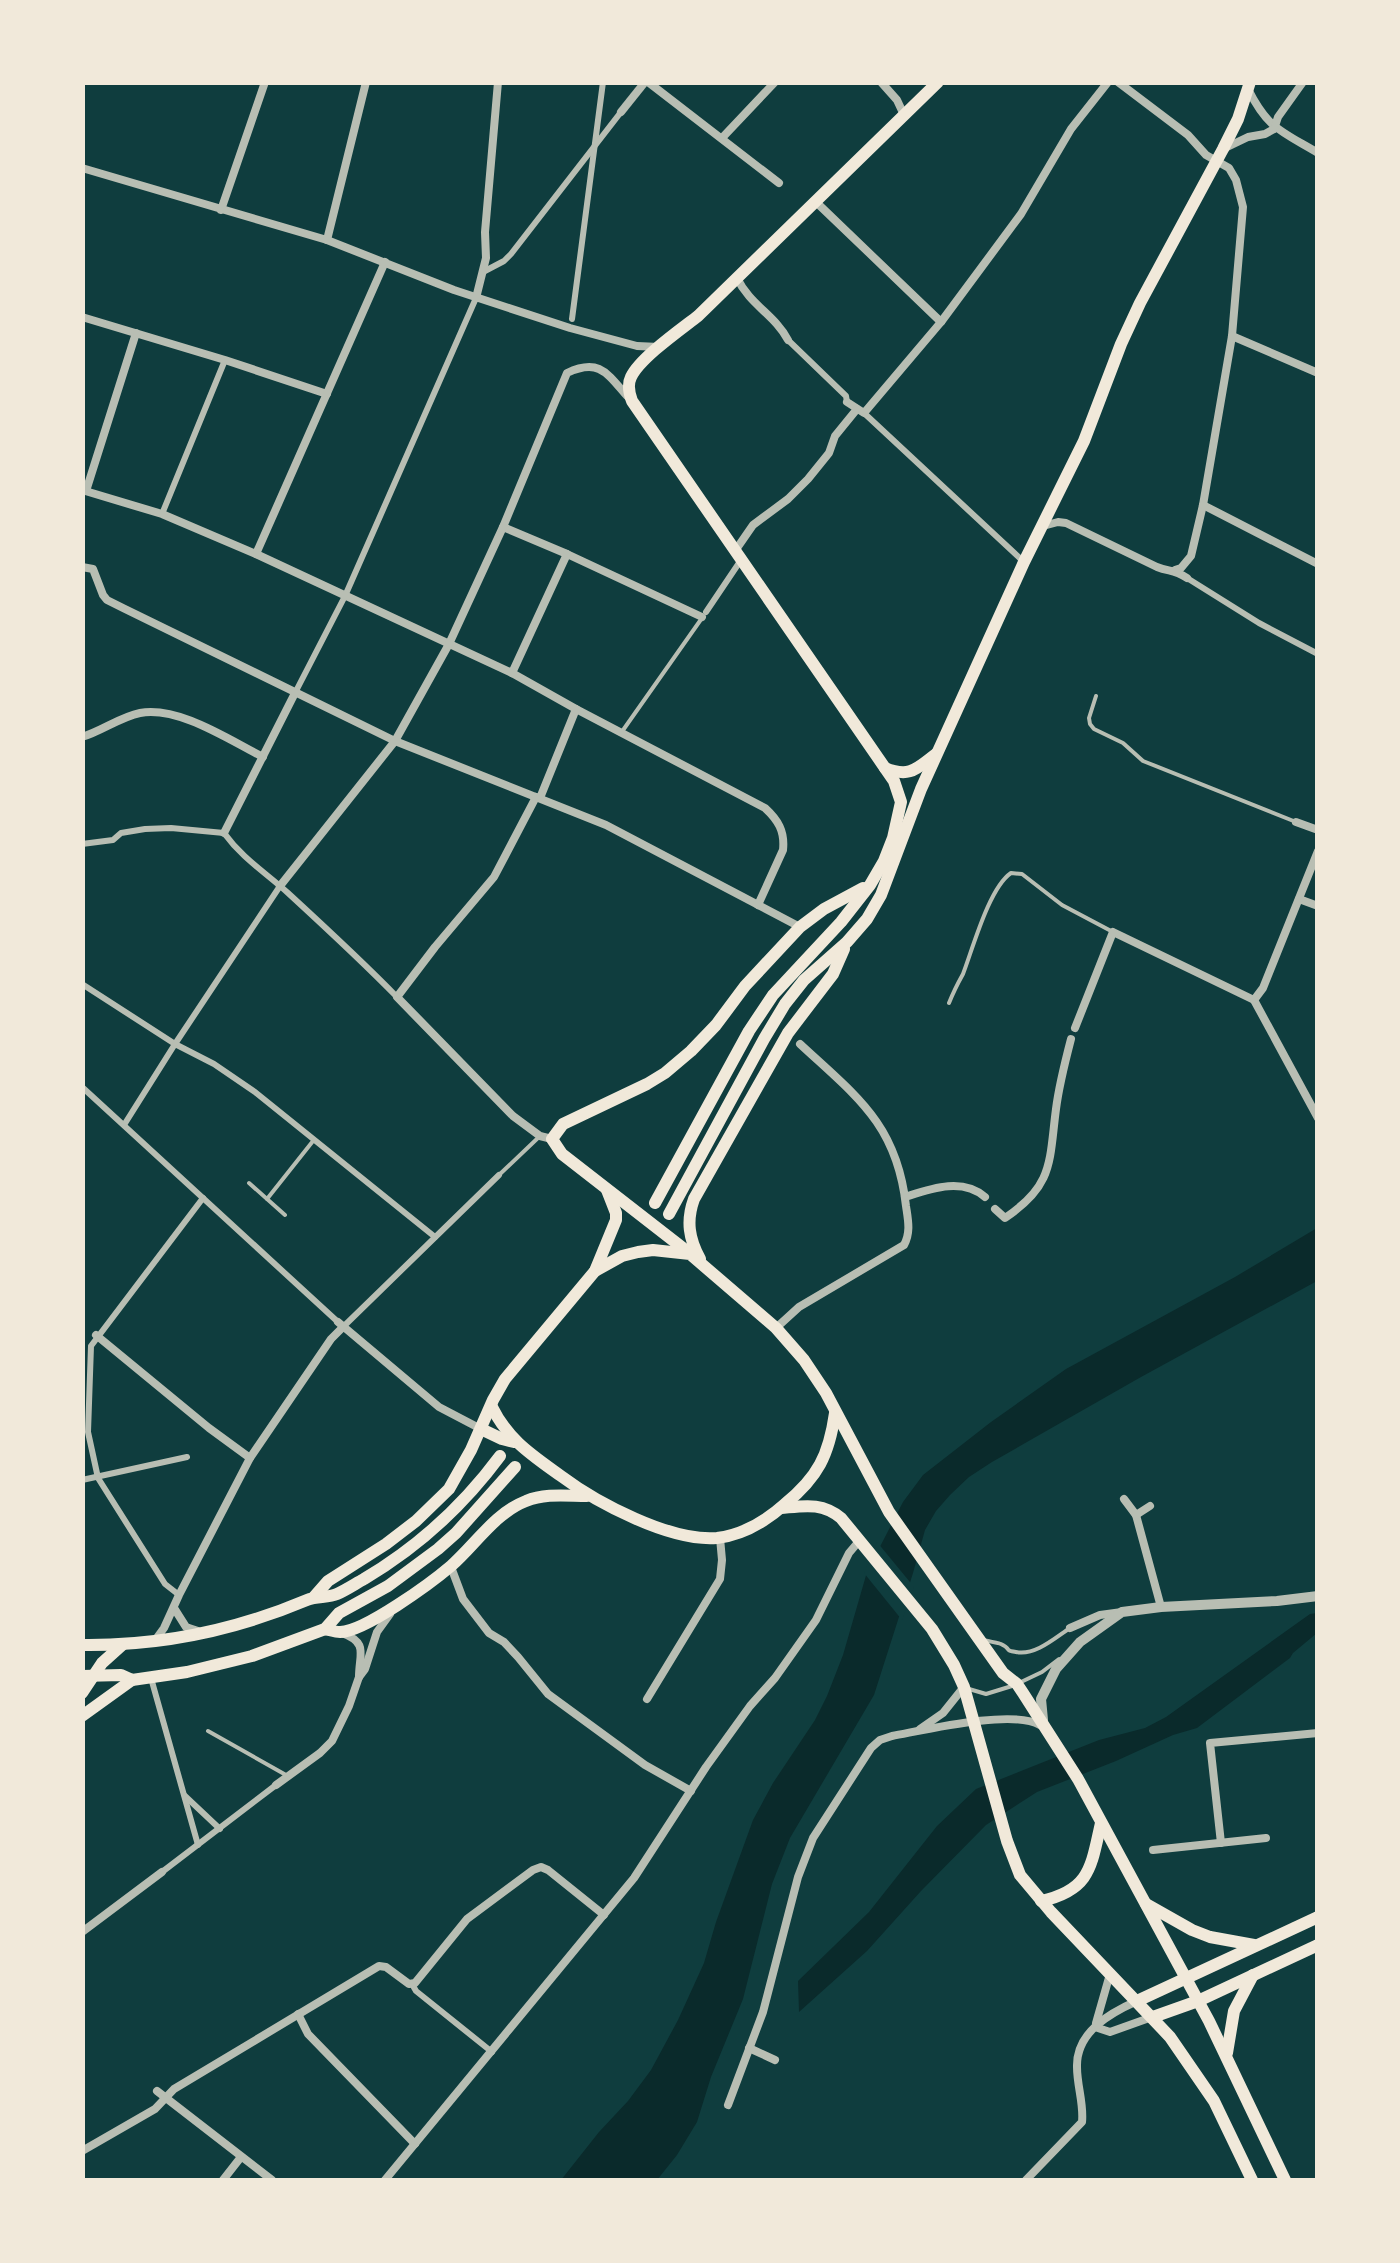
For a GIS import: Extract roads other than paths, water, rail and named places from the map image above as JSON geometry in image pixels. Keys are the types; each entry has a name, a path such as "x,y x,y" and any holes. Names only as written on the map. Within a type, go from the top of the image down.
{"main road":[{"path":"655,1202 773,994 870,885 893,838 901,802 894,781 632,401 628,390 630,378 938,82"},
{"path":"669,1214 785,1004 804,980 847,942 881,895 937,753 1084,441 1120,344 1220,155 1249,86"},
{"path":"885,768 910,773 937,753"},
{"path":"870,885 824,909 800,927 692,1051 647,1084 563,1124 546,1137 562,1154 702,1263 776,1328 804,1360 889,1512 1003,1674 1017,1684 1078,1779 1198,2001 1285,2180"},
{"path":"702,1263 689,1228 694,1199 788,1033 832,974 847,942"},
{"path":"314,1597 328,1581 386,1544 439,1500 457,1476 498,1389 595,1271 616,1220 607,1190"},
{"path":"595,1271 638,1252 690,1254"},
{"path":"492,1406 514,1442"},
{"path":"481,1429 514,1442 588,1496 676,1532 720,1538 758,1524 809,1482 829,1447 835,1413"},
{"path":"82,1644 123,1644 204,1634 272,1615 314,1597 335,1595 404,1552 460,1505 500,1456"},
{"path":"82,1716 132,1680 252,1656 325,1629 339,1613 388,1586 447,1541 515,1467"},
{"path":"325,1629 342,1633 395,1606 451,1566 503,1514 526,1500 588,1496"},
{"path":"781,1508 810,1505 826,1508 841,1518 946,1649 964,1687 1000,1819 1020,1875 1170,2037 1214,2100 1252,2180"},
{"path":"82,1693 87,1676 123,1644"},
{"path":"87,1676 121,1675 132,1680"},
{"path":"1041,1902 1067,1894 1084,1877 1101,1822"},
{"path":"1143,1903 1210,1937 1254,1945"},
{"path":"1138,2001 1318,1917"},
{"path":"1153,2017 1198,2001 1318,1945"},
{"path":"1226,2056 1234,2011 1253,1975"}],"street":[{"path":"221,210 265,82"},
{"path":"327,240 366,82"},
{"path":"224,833 344,596 476,298 486,258 498,82"},
{"path":"572,320 604,82"},
{"path":"483,272 511,254 646,82 780,183"},
{"path":"722,138 775,82"},
{"path":"881,82 904,115"},
{"path":"504,527 704,615 753,526 808,479 830,453 835,436 941,322 1021,214 1071,129 1108,82"},
{"path":"1118,82 1188,135 1206,155 1220,155 1248,137 1274,129"},
{"path":"1274,129 1302,82"},
{"path":"1249,86 1274,129 1318,153"},
{"path":"1043,526 1066,524 1166,570 1181,568 1190,556 1203,505 1232,336 1243,207 1233,172 1220,155"},
{"path":"82,168 327,240 476,298 570,328 659,348"},
{"path":"816,202 941,322"},
{"path":"256,554 385,262"},
{"path":"737,278 746,294 846,396 847,402 1024,562"},
{"path":"82,317 327,394"},
{"path":"136,333 84,490 162,514 256,554 512,673 765,808 782,831 783,850 758,906"},
{"path":"1232,336 1318,373"},
{"path":"162,514 226,360"},
{"path":"124,1125 280,886 395,741 449,644 504,527 566,373 582,366 603,372 632,401"},
{"path":"1203,505 1318,564"},
{"path":"512,673 567,554"},
{"path":"82,566 93,569 107,600 395,741 606,825 800,927"},
{"path":"1175,570 1258,623 1318,654"},
{"path":"398,997 494,877 538,798 576,709"},
{"path":"82,736 138,713 154,712 191,720 263,757"},
{"path":"1296,822 1318,830"},
{"path":"82,844 113,840 121,833 145,829 224,833 246,860 280,886 398,997 512,1116 546,1137"},
{"path":"1254,1000 1263,988 1318,851"},
{"path":"1298,899 1318,906"},
{"path":"1075,1028 1113,932 1254,1000 1318,1118"},
{"path":"82,984 255,1092 435,1237"},
{"path":"995,1209 1004,1218 1014,1212 1046,1174 1071,1039"},
{"path":"776,1328 798,1307 904,1244 909,1230 894,1153 878,1120 800,1044"},
{"path":"82,1088 340,1325 439,1407 481,1429"},
{"path":"156,1640 250,1458 340,1325 499,1175"},
{"path":"905,1197 940,1186 975,1190 985,1196"},
{"path":"179,1594 164,1584 98,1478 88,1432 90,1346 203,1198"},
{"path":"96,1336 250,1458"},
{"path":"82,1480 187,1457"},
{"path":"1124,1500 1136,1515 1161,1607"},
{"path":"1136,1515 1150,1506"},
{"path":"647,1699 720,1578 720,1538"},
{"path":"385,2180 634,1878 750,1706 816,1620 849,1553 860,1540"},
{"path":"451,1566 462,1599 548,1694 646,1766 691,1790"},
{"path":"1070,1628 1100,1615 1122,1612 1318,1596"},
{"path":"359,1677 377,1632 395,1606"},
{"path":"174,1608 186,1626 204,1634"},
{"path":"1046,1730 1041,1698 1056,1669 1075,1647 1122,1612"},
{"path":"82,1932 332,1741 359,1677 362,1649 353,1637 342,1633"},
{"path":"151,1678 198,1845"},
{"path":"916,1732 943,1714 964,1687"},
{"path":"728,2106 763,2012 798,1877 814,1838 875,1744 886,1737 1022,1718 1046,1730"},
{"path":"1221,1843 1210,1743 1318,1732"},
{"path":"184,1795 220,1829"},
{"path":"1153,1850 1266,1838"},
{"path":"492,2052 416,1991 415,1983 467,1919 541,1867 604,1915"},
{"path":"82,2150 155,2110 161,2094 376,1968 386,1967 406,1982 415,1983"},
{"path":"1095,2028 1110,1973"},
{"path":"1029,2180 1082,2122 1077,2055 1085,2039 1108,2016 1138,2001"},
{"path":"298,2014 308,2034 416,2144"},
{"path":"1095,2028 1110,2032 1153,2017"},
{"path":"749,2048 776,2060"},
{"path":"161,2094 272,2180"},
{"path":"223,2180 241,2157"}],"lane":[{"path":"621,733 704,615"},
{"path":"1096,696 1090,724 1143,760 1296,822"},
{"path":"948,1002 1002,880 1010,873 1022,874 1062,904 1113,932"},
{"path":"499,1175 546,1137"},
{"path":"267,1199 313,1140"},
{"path":"248,1183 286,1215"},
{"path":"980,1640 1018,1653 1037,1649 1070,1628"},
{"path":"964,1687 986,1694 1017,1684 1042,1672 1075,1647"},
{"path":"208,1731 288,1776"}],"water":[{"path":"1317,1228 1317,1281 992,1462 969,1477 936,1511 925,1530 874,1695 790,1838 772,1884 743,1999 697,2122 657,2180 561,2180 651,2070 678,2020 704,1963 753,1820 827,1696 867,1572 903,1502 923,1475 1066,1369"},
{"path":"1317,1613 1317,1633 1197,1728 1037,1792 986,1825 867,1951 799,2012 798,1981 869,1912 937,1826 976,1789 1099,1740 1145,1728 1310,1614"}]}
